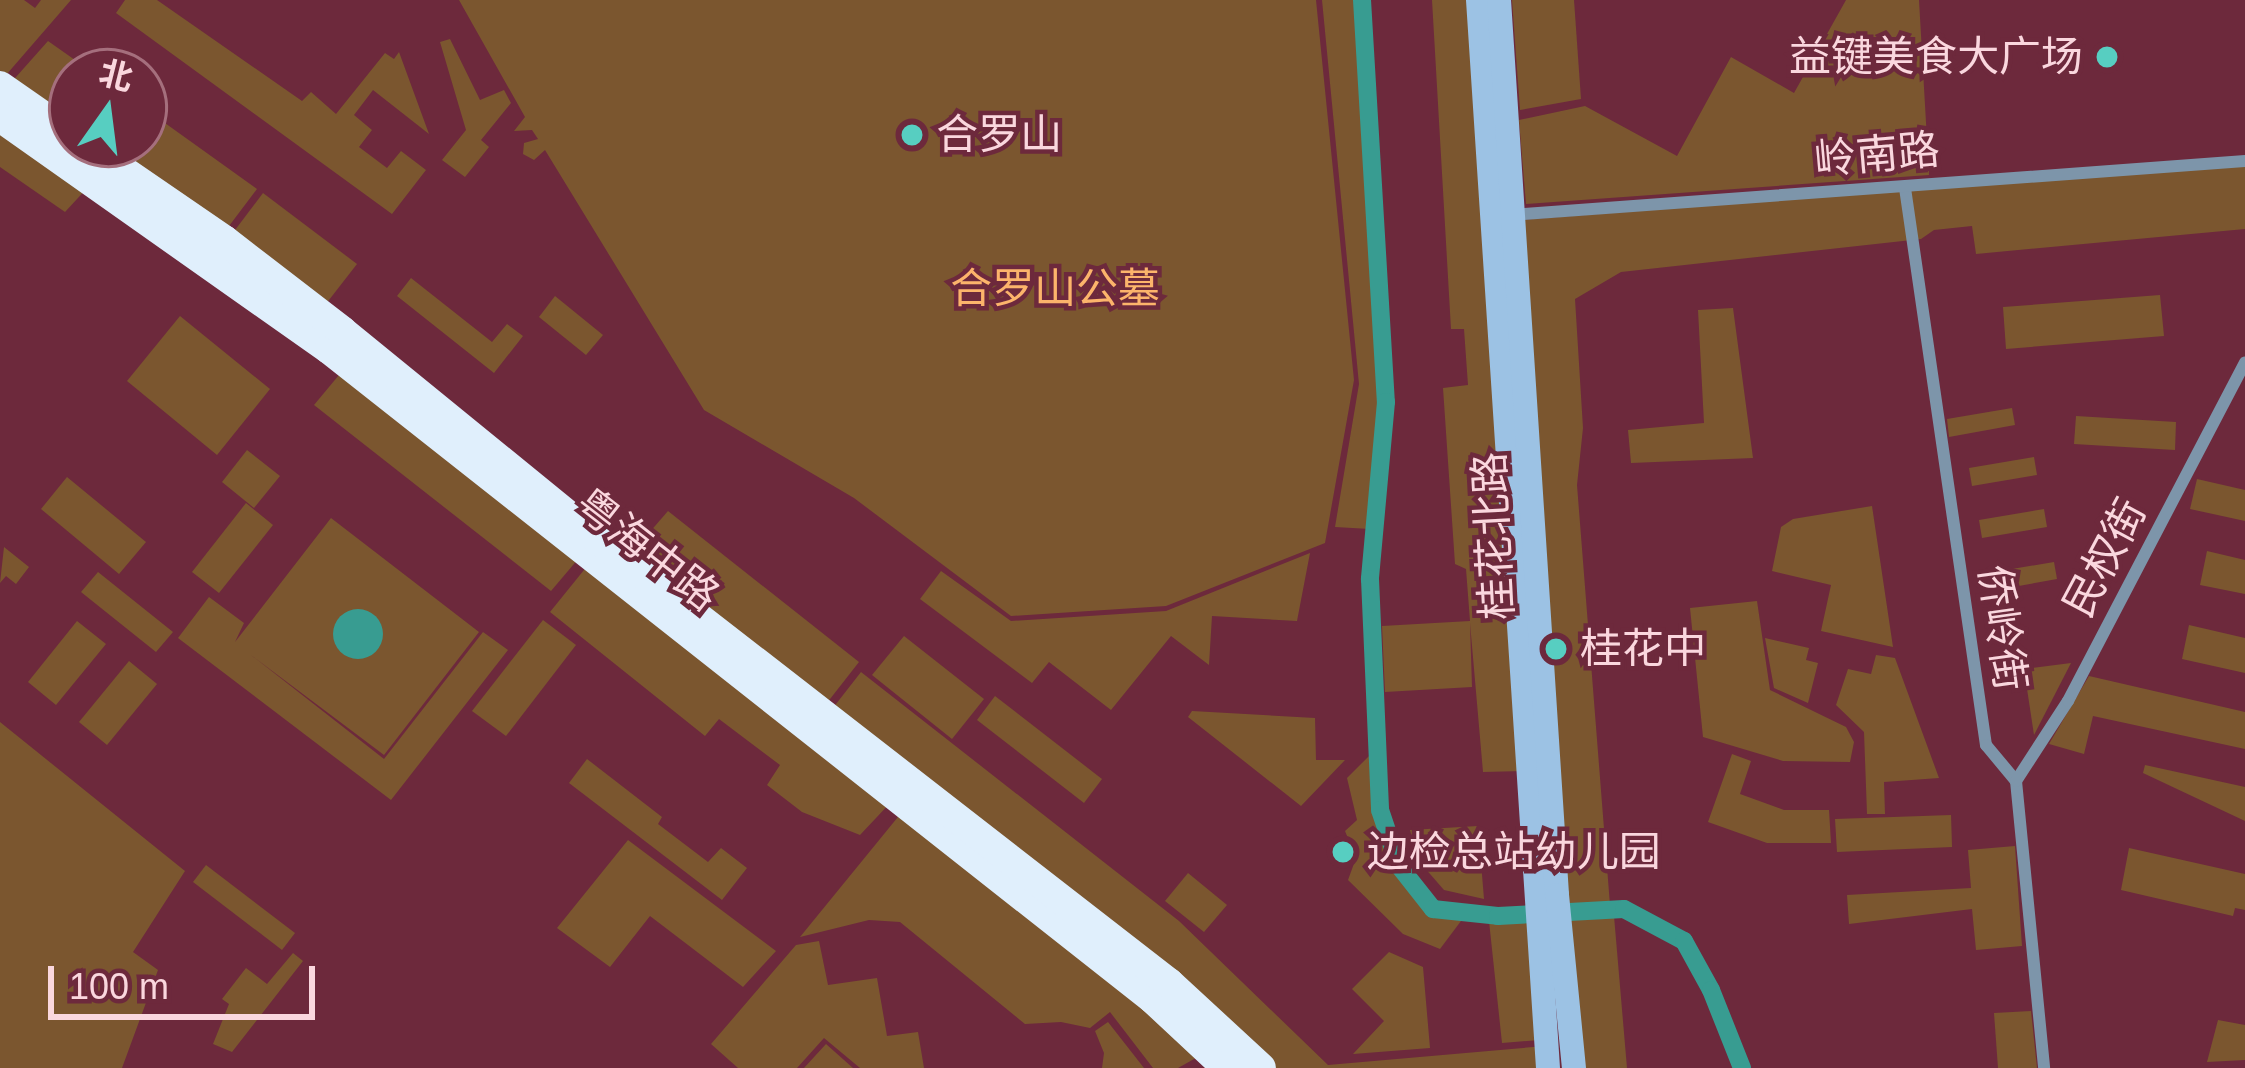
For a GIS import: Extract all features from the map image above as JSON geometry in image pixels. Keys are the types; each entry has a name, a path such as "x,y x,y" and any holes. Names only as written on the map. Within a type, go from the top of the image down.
{"highway":[{"path":"0,86 48,119"},
{"name":"粤海中路","path":"0,117 329,349 1153,999 1227,1068"},
{"name":"粤海中路","path":"119,168 224,240 342,331 591,534 1169,983 1261,1068"}],"main road":[{"name":"桂花北路","path":"1478,0 1504,215"},
{"name":"桂花北路","path":"1498,0 1504,215 1549,928 1548,1068"},
{"name":"桂花北路","path":"1549,928 1574,1068"}],"street":[{"name":"岭南路","path":"1504,215 2245,161"},
{"name":"侨岭街","path":"1905,188 1986,746 2016,781 2044,1068"},
{"name":"民权街","path":"2016,781 2068,701 2245,362"}],"green space":[{"path":"0,0 24,0 35,8 41,0 71,0 0,82"},
{"path":"125,0 157,0 302,101 311,92 336,114 385,53 394,59 399,52 429,134 373,90 354,115 372,130 359,147 387,168 401,151 426,170 392,214 116,13"},
{"name":"合罗山公墓","path":"459,0 1316,0 1354,380 1325,543 1166,606 1011,616 854,498 704,410 545,150 534,160 523,154 524,143 538,139 532,130 514,131 525,117"},
{"path":"1322,0 1359,0 1383,404 1370,529 1335,527 1359,384"},
{"path":"1432,0 1475,0 1524,771 1483,772 1470,623 1472,687 1385,692 1382,626 1470,621 1466,569 1455,564 1443,388 1468,385 1464,329 1451,329"},
{"path":"1512,0 1574,0 1581,99 1520,110"},
{"path":"1846,0 1919,0 1929,175 1526,204 1519,120 1585,106 1677,156 1731,57 1794,93"},
{"path":"450,39 480,100 504,90 511,103 481,140 489,147 465,177 442,160 466,130 440,42"},
{"path":"48,41 58,48 48,48 48,114 8,86"},
{"path":"0,122 48,156 48,168 66,168 90,185 65,212 0,167"},
{"path":"168,125 257,189 223,234 127,168 168,168"},
{"path":"2245,164 2245,229 1976,254 1972,226 1934,230 1921,239 1621,272 1575,299 1583,428 1577,485 1610,905 1563,907 1520,220"},
{"path":"263,193 357,264 322,309 229,238"},
{"path":"411,278 492,342 507,324 523,336 494,373 397,296"},
{"path":"2160,295 2164,336 2006,349 2003,307"},
{"path":"555,296 603,335 586,355 539,317"},
{"path":"1733,308 1753,458 1631,463 1628,430 1704,423 1698,310"},
{"path":"180,316 270,389 217,455 127,381"},
{"path":"344,369 579,558 551,591 314,405"},
{"path":"2012,408 2015,425 1949,437 1947,419"},
{"path":"2076,416 2176,422 2175,450 2074,444"},
{"path":"247,450 280,476 254,508 222,482"},
{"path":"2034,457 2037,475 1972,486 1969,468"},
{"path":"67,477 146,542 119,574 41,509"},
{"path":"2197,479 2245,490 2245,521 2190,509"},
{"path":"246,503 273,525 219,593 192,572"},
{"path":"1872,506 1893,647 1821,631 1831,585 1772,571 1781,527 1793,519"},
{"path":"2044,509 2047,527 1982,538 1979,520"},
{"path":"668,511 859,662 823,708 629,556"},
{"path":"331,518 479,632 384,755 251,655 384,759 483,632 508,650 391,800 178,638 209,597 244,623 235,642"},
{"path":"4,547 29,567 16,584 6,576 0,583"},
{"path":"2207,551 2245,560 2245,594 2200,585"},
{"path":"1310,553 1297,621 1212,616 1209,665 1171,636 1111,710 1049,662 1032,683 920,599 941,571 1011,621 1166,611"},
{"path":"2054,562 2057,579 1991,591 1988,573"},
{"path":"588,565 892,801 860,835 802,812 767,785 780,765 719,719 705,736 550,612"},
{"path":"98,572 173,632 156,652 81,592"},
{"path":"1757,601 1770,690 1846,727 1854,742 1850,762 1783,761 1703,737 1690,608"},
{"path":"543,620 576,645 506,736 472,711"},
{"path":"77,621 106,644 56,705 28,682"},
{"path":"2189,625 2245,638 2245,673 2182,659"},
{"path":"904,636 984,699 952,739 872,675"},
{"path":"1765,638 1809,648 1806,660 1818,663 1808,703 1774,688"},
{"path":"1876,655 1895,658 1939,778 1884,782 1885,814 1867,814 1864,732 1836,705 1848,669 1871,674"},
{"path":"129,661 157,684 107,745 79,722"},
{"path":"2071,663 2034,735 2024,669"},
{"path":"861,672 1179,921 1328,1065 1545,1046 1546,1068 1267,1068 829,713"},
{"path":"2089,676 2245,712 2245,749 2093,716 2084,754 2049,744"},
{"path":"995,696 1102,779 1084,803 977,720"},
{"path":"1192,711 1315,718 1316,760 1345,760 1301,806 1188,717"},
{"path":"0,722 185,871 133,952 158,970 122,1068 0,1068"},
{"path":"1372,753 1376,809 1396,870 1431,913 1464,917 1440,949 1403,934 1348,880 1356,858 1345,831 1357,820 1347,778"},
{"path":"1732,754 1751,761 1740,794 1784,810 1829,810 1831,843 1767,843 1708,822"},
{"path":"587,759 662,817 658,824 708,862 721,848 747,868 722,900 569,783"},
{"path":"2145,765 2245,787 2245,821 2143,773"},
{"path":"902,812 1203,1054 1178,1068 1153,1068 1110,1012 1090,1028 1061,1022 1025,1024 900,922 869,920 800,937"},
{"path":"1951,815 1952,847 1837,852 1835,819"},
{"path":"1478,826 1484,899 1444,890 1417,859 1410,830"},
{"path":"628,840 776,951 743,987 650,916 610,967 557,928"},
{"path":"2015,846 2022,946 1976,950 1972,909 1849,924 1847,895 1971,888 1968,850"},
{"path":"2129,848 2245,874 2245,910 2235,908 2233,916 2121,890"},
{"path":"206,865 295,933 282,950 193,882"},
{"path":"1188,873 1227,905 1204,932 1165,901"},
{"path":"1614,916 1627,1068 1580,1068 1565,919"},
{"path":"1532,920 1540,1040 1502,1043 1489,921"},
{"path":"819,941 828,985 877,978 887,1036 918,1032 924,1068 860,1068 824,1038 797,1068 738,1068 711,1044 796,945"},
{"path":"1389,952 1423,967 1430,1048 1353,1054 1384,1021 1352,989"},
{"path":"293,953 303,961 232,1052 213,1044 229,1004 222,999 246,968 267,984"},
{"path":"2031,1011 2037,1068 1998,1068 1994,1013"},
{"path":"2218,1020 2245,1025 2245,1060 2207,1062"},
{"path":"1108,1022 1144,1068 1102,1068 1104,1053 1095,1031"},
{"path":"826,1044 853,1068 804,1068"}],"water":[{"path":"358,609 375,617 383,634 375,651 358,659 341,651 333,634 341,617"}],"waterway":[{"path":"1362,0 1386,402 1370,579 1380,810 1399,866 1433,909 1498,916 1624,909 1684,941 1711,990 1742,1068"}],"place":[{"name":"益键美食大广场","path":"2107,57"},
{"name":"合罗山","path":"912,135"},
{"name":"桂花中","path":"1556,649"},
{"name":"边检总站幼儿园","path":"1343,852"}]}
